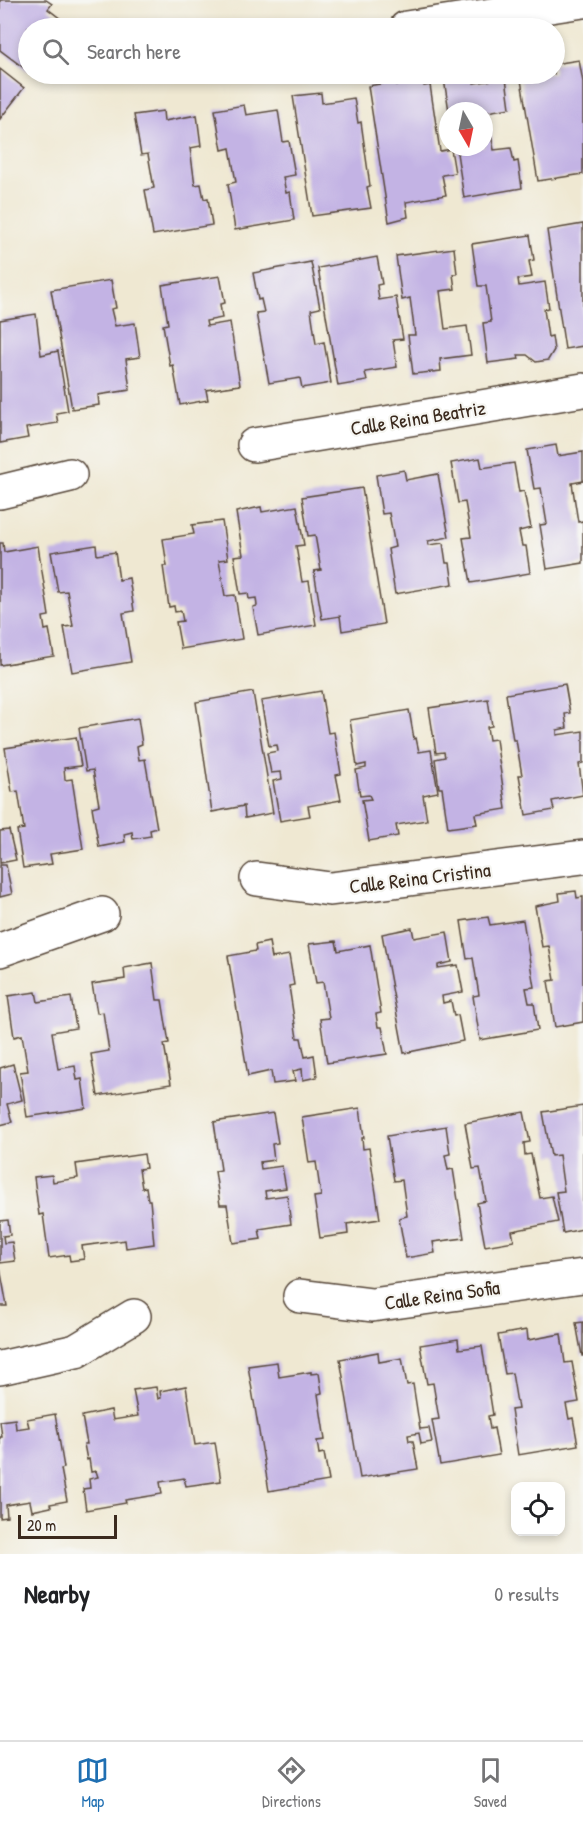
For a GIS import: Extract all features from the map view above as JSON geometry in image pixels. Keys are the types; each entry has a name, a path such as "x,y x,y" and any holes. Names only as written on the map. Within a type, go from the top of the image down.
{"street":[{"path":"469,18 583,0"},
{"name":"Calle Reina Beatriz","path":"254,445 583,390"},
{"path":"0,492 69,475"},
{"name":"Calle Reina Cristina","path":"257,879 330,889 583,857"},
{"path":"0,950 102,914"},
{"name":"Calle Reina Sofia","path":"300,1296 372,1305 583,1276"},
{"path":"0,1368 76,1351 134,1317"}],"building":[{"path":"0,0 46,0 52,4 48,9 60,18 18,18 18,64 0,50"},
{"path":"579,60 583,82 583,174 538,181 522,84 565,84 565,62"},
{"path":"0,69 24,88 0,119"},
{"path":"380,84 430,85 439,156 452,156 455,173 442,175 446,195 406,202 408,217 389,222 368,86"},
{"path":"445,84 507,84 510,108 493,111 493,102 448,102"},
{"path":"321,93 322,103 354,98 358,123 361,122 371,208 312,216 293,96"},
{"path":"244,105 246,115 278,110 283,142 289,141 295,175 283,177 286,193 290,192 294,220 235,230 228,184 236,182 230,148 222,150 215,110"},
{"path":"163,111 164,121 197,115 201,146 190,148 195,185 201,184 204,199 208,198 212,225 153,235 145,190 154,188 148,154 141,155 134,115"},
{"path":"493,145 494,150 511,148 514,162 518,161 522,188 464,198 457,156 493,156"},
{"path":"583,224 583,346 565,349 547,230"},
{"path":"530,235 534,260 529,261 532,277 518,279 519,286 545,282 549,308 544,309 548,337 552,336 554,350 548,360 536,362 527,355 518,355 519,359 488,363 483,323 491,322 486,286 478,286 472,244"},
{"path":"454,248 457,274 453,274 455,289 440,291 445,329 467,326 471,355 440,359 441,371 413,374 408,335 415,335 410,298 402,300 396,256"},
{"path":"377,257 382,284 377,285 379,300 396,297 403,339 393,340 397,367 365,372 367,381 338,386 318,268"},
{"path":"311,262 320,308 311,310 316,344 324,342 331,383 302,388 300,378 269,383 256,313 264,312 261,299 258,300 253,273"},
{"path":"220,276 225,303 220,304 222,318 206,321 207,326 230,322 240,385 206,390 208,400 180,405 163,325 168,324 162,285"},
{"path":"111,280 116,308 111,309 115,326 135,323 140,357 126,359 130,390 98,395 99,405 72,409 51,290"},
{"path":"36,314 41,355 58,351 68,411 56,413 58,423 26,428 28,438 0,443 0,320"},
{"path":"556,445 558,456 583,452 583,481 572,483 578,522 583,521 583,563 547,569 540,525 547,524 541,488 534,489 527,450"},
{"path":"480,458 482,468 514,463 519,492 524,491 531,528 519,531 522,546 526,546 530,573 471,583 463,538 471,537 465,502 458,503 451,463"},
{"path":"404,470 406,480 438,474 449,537 428,541 429,545 443,543 446,563 450,563 453,584 395,594 388,549 395,547 389,513 382,514 376,475"},
{"path":"362,488 384,624 342,631 340,616 322,619 314,571 321,570 315,535 308,536 302,497"},
{"path":"297,506 304,545 296,546 302,582 309,581 316,625 258,635 253,607 257,606 256,598 249,599 248,593 240,594 234,556 243,555 236,512 261,507 262,512"},
{"path":"222,521 228,559 219,560 225,596 235,595 242,639 181,649 176,622 183,621 181,611 175,612 174,606 169,607 163,566 167,566 163,539 194,534 192,525"},
{"path":"0,543 3,543 4,552 38,546 49,616 43,617 45,630 49,629 54,656 0,665"},
{"path":"96,545 97,555 115,552 119,580 129,578 134,611 123,613 131,662 72,672 64,627 73,626 67,591 58,592 51,552"},
{"path":"565,684 570,713 565,714 567,728 557,730 557,735 583,731 583,763 579,764 583,795 552,801 554,810 526,815 519,775 522,775 516,740 513,740 506,694"},
{"path":"321,691 328,733 334,732 341,774 336,775 341,800 308,806 310,816 280,821 273,781 282,779 281,772 271,773 267,753 278,751 277,745 269,746 261,701"},
{"path":"253,692 273,813 245,818 244,806 212,812 196,702"},
{"path":"488,699 492,726 487,727 489,740 496,739 506,809 475,814 477,824 448,828 435,759 445,757 444,752 436,753 429,708"},
{"path":"409,710 414,739 416,738 419,752 431,750 438,792 423,795 427,820 396,825 398,836 369,841 362,800 371,799 369,795 360,796 356,770 366,768 366,764 357,766 350,720"},
{"path":"138,718 142,744 137,746 139,760 145,759 157,828 150,830 151,836 133,839 132,832 124,834 125,842 99,847 92,807 99,805 93,770 86,771 79,728"},
{"path":"76,737 81,766 64,768 65,780 72,779 83,849 50,854 52,864 23,868 17,830 24,829 18,791 12,792 5,748"},
{"path":"9,830 16,860 0,863 0,831"},
{"path":"0,865 6,865 12,894 0,897"},
{"path":"576,891 577,898 583,897 583,1022 555,1027 548,981 555,980 549,946 542,947 535,906 560,901 559,893"},
{"path":"488,917 490,925 523,920 534,987 526,988 529,1003 534,1003 538,1030 480,1040 473,996 479,995 473,958 467,959 461,921"},
{"path":"412,928 414,938 447,932 452,962 438,965 438,968 458,965 463,992 442,996 443,1003 451,1001 454,1016 458,1015 463,1041 404,1053 382,934"},
{"path":"336,941 338,951 370,945 381,1013 376,1014 378,1027 382,1027 387,1054 327,1063 320,1019 329,1018 323,982 316,983 309,944"},
{"path":"269,942 272,958 289,955 294,985 289,986 297,1038 301,1038 305,1057 314,1055 317,1077 303,1080 302,1069 293,1071 295,1081 273,1084 271,1071 248,1076 228,956 256,951 255,945"},
{"path":"152,963 157,1000 162,1000 169,1043 164,1044 171,1084 98,1096 91,1054 109,1051 103,1012 97,1013 92,984 125,979 124,968"},
{"path":"36,992 38,1002 71,997 76,1028 52,1032 58,1069 75,1066 77,1080 82,1079 86,1108 27,1117 20,1072 28,1071 22,1035 14,1037 8,996"},
{"path":"13,1064 22,1100 7,1104 12,1122 0,1125 0,1068"},
{"path":"583,1106 583,1229 563,1233 556,1192 564,1191 559,1155 551,1156 543,1112"},
{"path":"360,1108 364,1138 362,1138 363,1149 369,1148 380,1219 347,1224 348,1234 320,1238 314,1197 321,1196 316,1162 309,1163 302,1117"},
{"path":"524,1112 530,1142 524,1143 525,1155 531,1154 540,1198 552,1196 558,1222 512,1231 514,1241 485,1246 477,1203 486,1201 480,1168 473,1169 465,1123"},
{"path":"273,1113 278,1143 272,1144 274,1160 260,1162 261,1169 282,1166 286,1188 265,1191 266,1198 287,1195 291,1224 259,1229 261,1239 233,1243 227,1205 220,1205 215,1171 221,1170 214,1122"},
{"path":"446,1126 450,1154 445,1155 448,1170 453,1169 464,1238 433,1242 435,1253 406,1258 399,1218 407,1216 402,1180 394,1181 387,1136"},
{"path":"144,1154 146,1168 139,1169 142,1188 146,1187 148,1200 150,1200 154,1244 126,1248 125,1240 82,1246 84,1259 70,1261 69,1255 49,1258 43,1214 39,1215 34,1177 52,1175 53,1182 78,1178 76,1164"},
{"path":"8,1220 10,1235 3,1236 4,1243 12,1242 15,1261 0,1263 0,1221"},
{"path":"0,1268 7,1306 0,1306"},
{"path":"583,1322 583,1356 582,1356 576,1323"},
{"path":"527,1330 528,1340 561,1334 565,1363 572,1362 579,1402 566,1404 569,1419 573,1418 578,1445 518,1455 511,1410 518,1409 512,1373 505,1374 498,1335"},
{"path":"458,1339 459,1349 482,1346 493,1415 488,1416 490,1429 494,1428 499,1455 440,1465 432,1420 439,1419 433,1383 427,1384 420,1345"},
{"path":"378,1352 379,1362 402,1358 407,1385 413,1384 420,1429 429,1428 432,1442 421,1444 419,1433 408,1435 409,1441 413,1441 418,1469 360,1478 340,1359"},
{"path":"277,1362 279,1377 319,1373 322,1393 318,1394 325,1440 317,1441 319,1454 324,1453 329,1481 269,1491 248,1366"},
{"path":"186,1386 195,1445 215,1442 221,1481 186,1486 184,1478 160,1482 162,1494 86,1510 83,1489 90,1488 89,1479 98,1477 96,1471 91,1472 89,1459 87,1460 84,1444 87,1444 82,1416 111,1410 113,1420 138,1416 133,1390 156,1387 158,1399 161,1398 160,1391"},
{"path":"55,1414 67,1501 32,1511 30,1501 6,1505 7,1517 0,1518 0,1437 2,1437 0,1421 15,1419 16,1429 29,1427 27,1419"}]}
